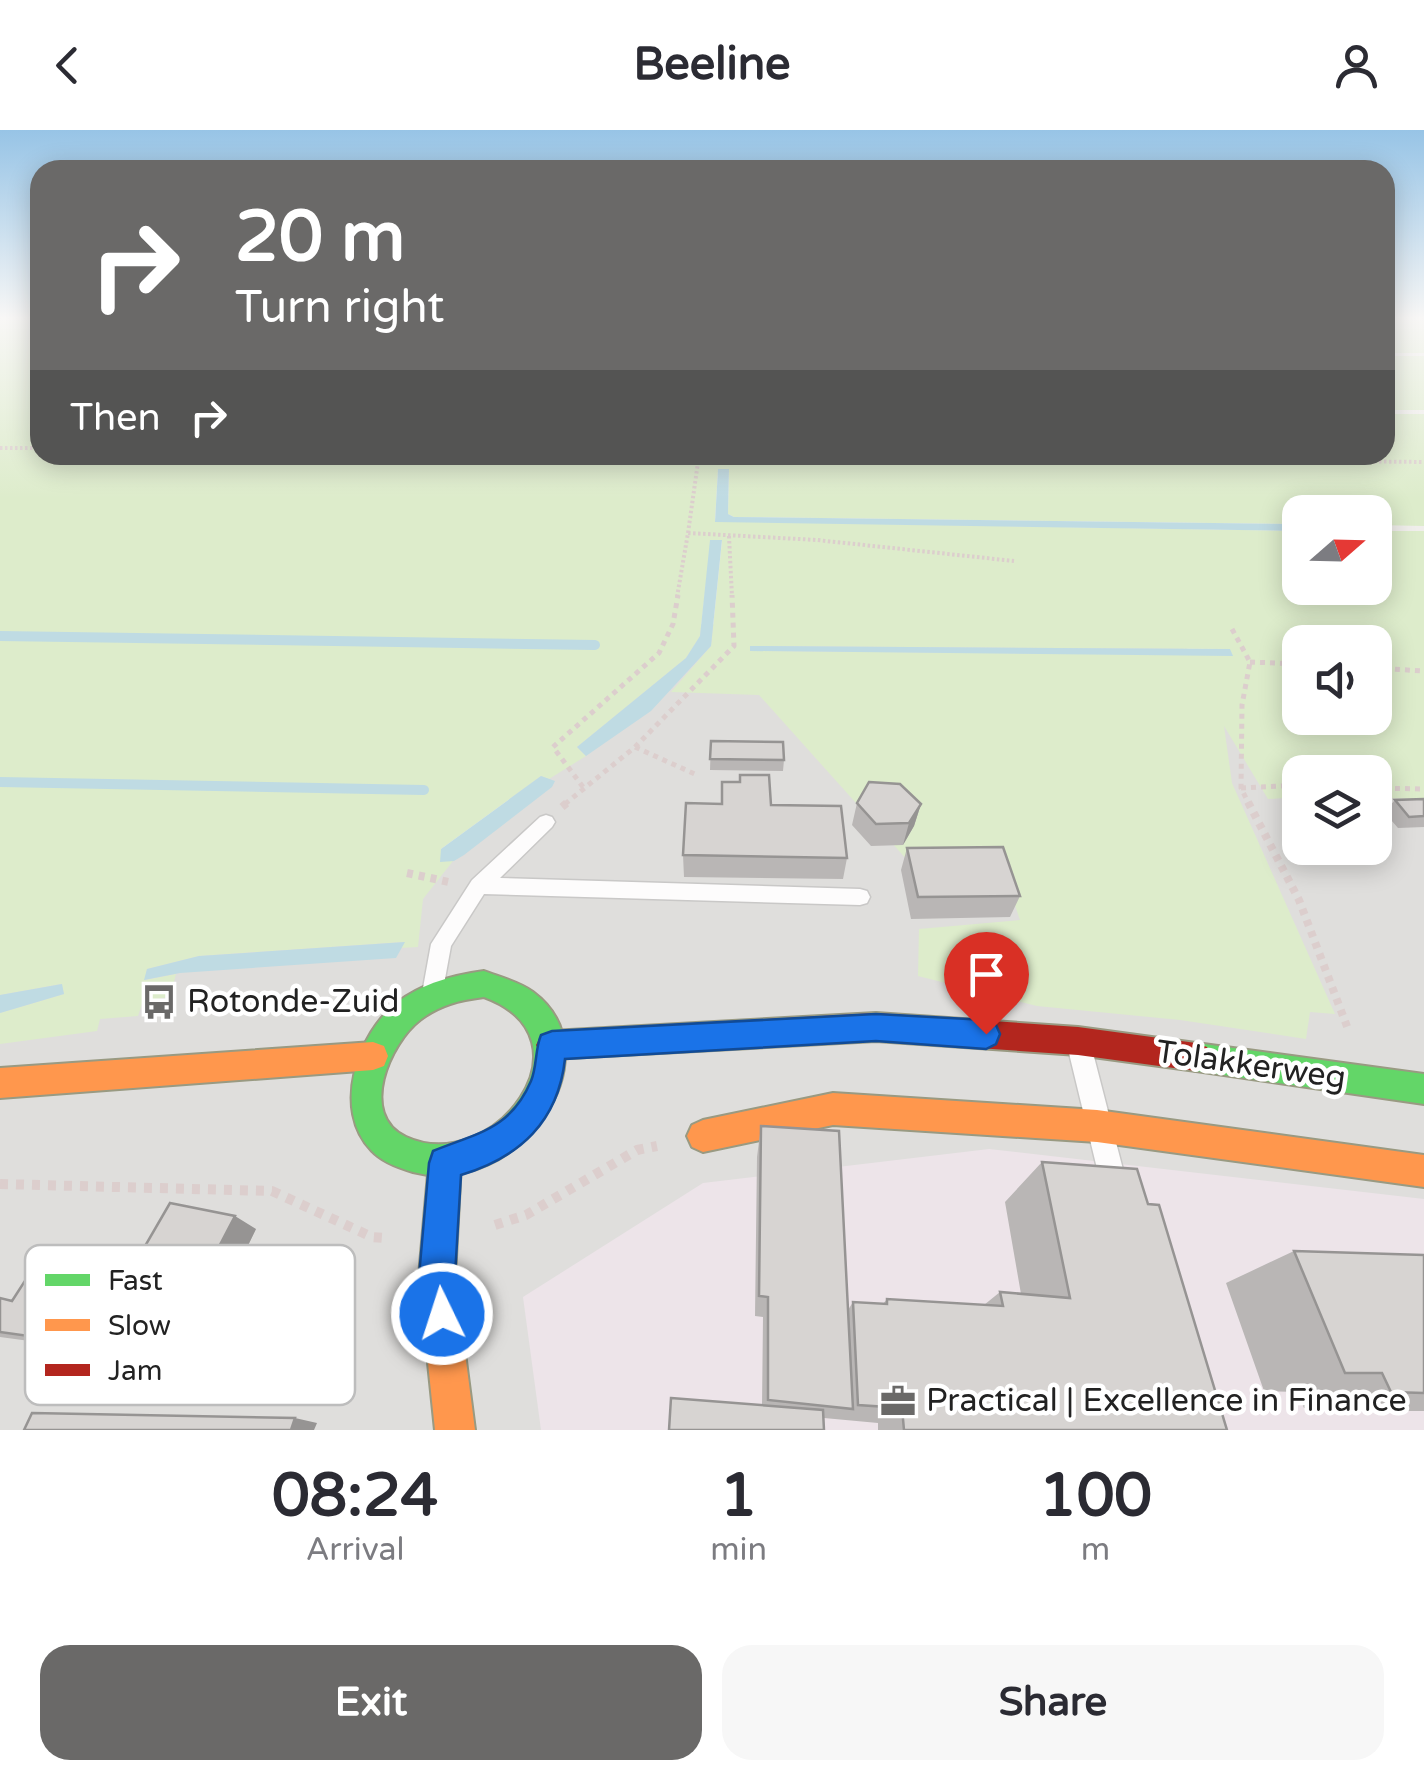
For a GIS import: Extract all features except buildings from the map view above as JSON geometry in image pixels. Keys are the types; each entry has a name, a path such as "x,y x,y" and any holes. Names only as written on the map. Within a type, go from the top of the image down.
{"main road":[{"path":"484,984 512,990 530,1002 546,1024 552,1045 547,1084 518,1128 488,1150 445,1163 401,1154 378,1134 370,1117 365,1088 374,1056 394,1023 433,994 463,985 484,984"},
{"name":"Tolakkerweg","path":"552,1045 876,1028 1078,1041 1424,1089"},
{"path":"0,1083 374,1056"},
{"path":"702,1136 833,1109 1097,1126 1424,1171"},
{"path":"445,1163 437,1276 455,1430"}],"lane":[{"path":"433,994 441,944 479,886 546,822"},
{"path":"479,886 860,897"},
{"path":"1078,1041 1124,1221"}],"path":[{"path":"0,448 30,448"},
{"path":"1395,462 1424,462"},
{"path":"583,787 554,747 659,653 673,624 698,465"},
{"path":"688,533 817,540 1014,560"},
{"path":"546,822 635,747 734,646 729,536"},
{"path":"1232,629 1250,662 1242,705 1242,788 1299,900 1367,1080"},
{"path":"1250,662 1282,663"},
{"path":"1392,669 1424,670"},
{"path":"635,747 697,775"},
{"path":"1242,788 1282,786"},
{"path":"1392,789 1424,790"},
{"path":"407,873 479,886"},
{"path":"0,1184 272,1191 372,1237 439,1243 526,1215 637,1150 702,1136"}],"shaded area":[{"path":"689,624 1177,636 1282,769 1282,865 1392,865 1392,781 1424,783 1424,1430 0,1430 0,964 407,899"},
{"path":"989,1149 1424,1199 1424,1430 541,1430 523,1297 703,1183"}],"green space":[{"path":"0,378 30,378 30,465 1395,465 1395,414 1424,414 1424,526 1392,525 1392,495 1282,495 1282,524 734,517 728,514 729,470 718,469 715,521 1282,531 1282,605 1392,605 1392,531 1424,531 1424,799 1392,798 1392,755 1282,755 1282,798 1268,799 1224,726 1232,783 1335,1014 1310,1012 1306,1039 1180,1020 1037,1006 918,976 919,929 1020,920 1001,865 909,862 759,695 671,692 711,646 722,541 711,540 700,636 686,658 577,747 586,756 549,779 541,776 441,849 453,861 423,899 418,947 400,948 403,942 199,956 147,969 145,980 176,974 170,997 143,1001 138,1016 100,1019 97,1031 0,1044 0,1013 64,994 61,984 0,995","holes":["751,646 1229,649 1232,655 751,651"]},
{"path":"1395,378 1424,378 1424,410 1395,410"}],"water":[{"path":"718,469 729,469 728,514 734,517 1282,524 1282,531 715,522"},
{"path":"710,540 722,540 711,646 651,711 586,756 577,747 686,658 700,636"},
{"path":"750,646 1230,649 1233,656 750,651"},
{"path":"541,776 555,781 552,787 464,855 440,862 441,849"},
{"path":"405,942 396,958 180,973 144,980 147,969 199,956"},
{"path":"62,984 64,994 0,1013 0,995"}],"waterway":[{"path":"0,636 595,645"},
{"path":"0,782 424,790"}],"traffic: fast":[{"path":"484,984 522,1000 541,1021 549,1041 549,1063 533,1106 502,1140 476,1155 431,1159 393,1148 375,1128 368,1103 368,1083 381,1042 392,1026 424,1001 484,984"},
{"path":"1196,1057 1424,1089"}],"traffic: slow":[{"path":"0,1083 373,1056"},
{"path":"703,1136 833,1109 1097,1126 1424,1171"},
{"path":"445,1163 437,1276 455,1430"}],"traffic: jam":[{"path":"551,1045 876,1027 1078,1041 1196,1057"}],"place":[{"name":"Rotonde-Zuid","path":"159,1002"},
{"name":"Practical | Excellence in Finance","path":"898,1401"}],"route":[{"path":"442,1314 437,1276 445,1163 488,1150 518,1128 547,1084 552,1045 876,1028 986,1034"}]}
